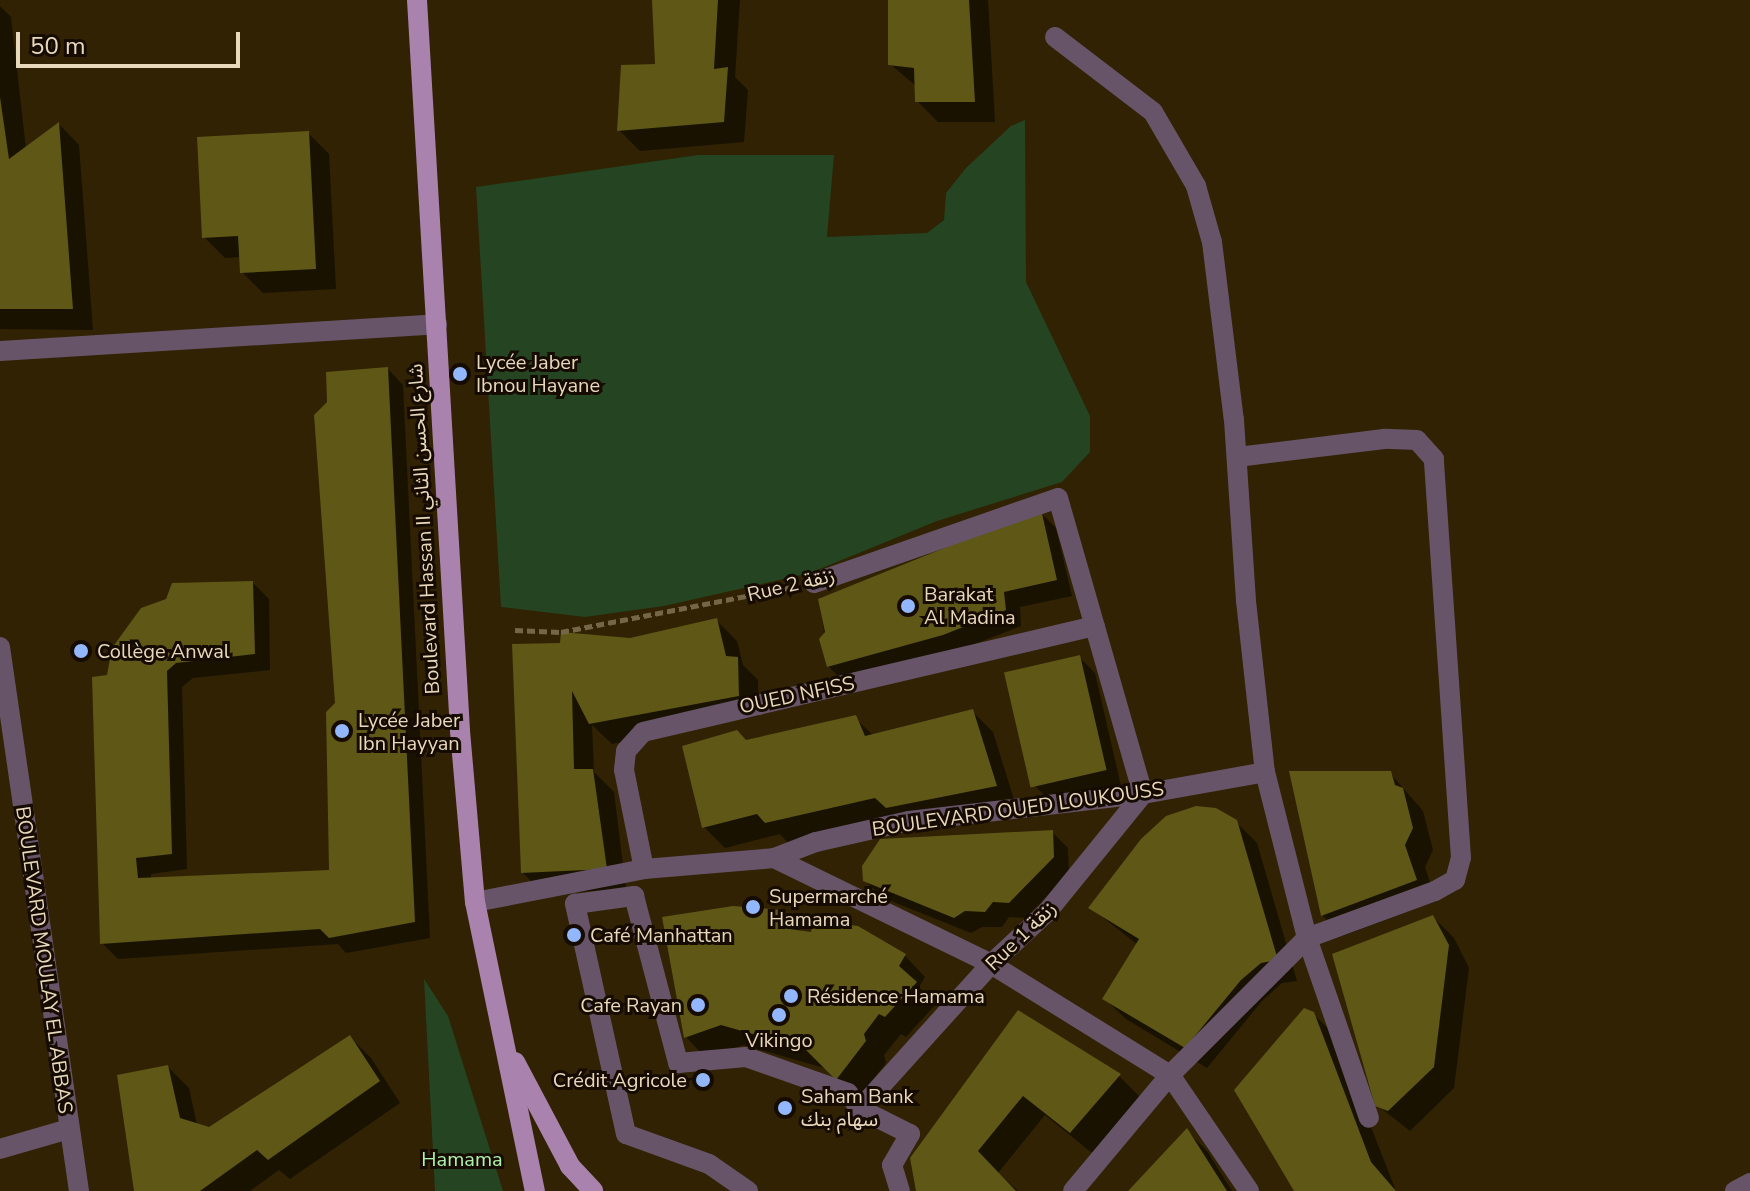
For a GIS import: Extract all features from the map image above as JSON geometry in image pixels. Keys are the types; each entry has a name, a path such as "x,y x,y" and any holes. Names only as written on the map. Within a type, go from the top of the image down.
{"main road":[{"name":"Boulevard Hassan II شارع الحسن الثاني","path":"417,0 475,902 509,1051 517,1118 535,1191"},
{"name":"Boulevard Hassan II شارع الحسن الثاني","path":"509,1051 570,1166 593,1191"}],"street":[{"path":"1055,37 1153,112 1196,186 1212,242 1237,457 1265,772 1307,938 1369,1118"},
{"path":"0,351 437,324"},
{"path":"1073,1191 1170,1075 1307,938 1435,891 1455,880 1461,858 1434,459 1417,440 1384,439 1237,457"},
{"name":"Rue 2 زنقة","path":"814,583 1058,498 1095,626"},
{"path":"1095,626 1143,794"},
{"name":"OUED NFISS","path":"644,869 624,770 626,751 643,732 1095,626"},
{"name":"BOULEVARD MOULAY EL ABBAS","path":"0,647 79,1191"},
{"name":"BOULEVARD OUED LOUKOUSS","path":"475,902 644,869 774,858 816,842 909,821 1143,794 1265,772"},
{"name":"Rue 1 زنقة","path":"860,1109 991,964 1047,912 1143,794"},
{"path":"774,858 911,929 991,964 1170,1075 1249,1191"},
{"path":"748,1191 709,1164 626,1134 575,904 634,896 678,1063 746,1057 848,1093 860,1109 910,1134 892,1165 900,1191"},
{"name":"BOULEVARD MOULAY EL ABBAS","path":"0,1149 69,1129"},
{"path":"1735,1191 1750,1183"}],"path":[{"name":"Rue 2 زنقة","path":"515,630 561,632 814,583"}],"green space":[{"path":"1025,120 1026,282 1090,416 1090,452 1062,482 937,521 810,573 664,606 585,617 501,607 476,187 698,155 834,155 827,237 927,233 944,220 946,193 966,168 1011,126"},
{"name":"Hamama","path":"424,979 448,1016 503,1191 435,1191"}],"building":[{"path":"652,0 718,0 714,69 728,67 724,122 617,131 621,65 655,64"},
{"path":"888,0 969,0 975,102 915,102 914,68 888,65"},
{"path":"0,97 9,159 59,122 73,309 0,309"},
{"path":"309,131 316,269 240,273 238,236 202,238 197,137"},
{"path":"388,367 415,922 329,938 320,929 100,944 92,677 107,675 112,648 141,608 166,599 172,583 253,581 255,654 176,663 167,671 172,854 136,858 138,878 329,870 326,712 335,703 314,415 327,402 326,372"},
{"path":"1041,509 1057,580 1004,592 1006,610 943,635 827,667 819,639 825,632 818,599"},
{"path":"717,618 726,656 738,657 739,696 589,724 572,691 574,769 593,769 607,869 521,873 512,644 560,643 561,632 630,638"},
{"path":"1080,655 1107,770 1031,788 1004,673"},
{"path":"973,709 997,786 886,808 875,798 765,823 757,814 702,828 682,746 737,730 746,740 856,715 865,736"},
{"path":"1289,771 1391,771 1395,785 1403,788 1413,828 1405,845 1417,880 1321,916"},
{"path":"1196,806 1216,808 1237,820 1278,960 1261,963 1241,980 1185,1048 1102,999 1139,939 1088,908 1141,839 1166,816"},
{"path":"1053,830 1054,857 1009,903 993,902 985,912 965,911 954,918 863,881 862,866 880,839"},
{"name":"Résidence Hamama","path":"733,906 783,910 783,928 811,932 813,920 858,926 906,954 899,966 917,982 885,1017 879,1014 864,1034 866,1041 836,1080 805,1049 721,1025 684,1038 662,917"},
{"path":"1433,915 1449,945 1434,1067 1388,1111 1375,1106 1332,954"},
{"path":"1304,1008 1314,1012 1371,1162 1396,1191 1294,1191 1234,1090"},
{"path":"1018,1010 1121,1074 1070,1133 1023,1096 978,1151 1016,1191 916,1191 910,1158"},
{"path":"350,1035 380,1081 268,1160 257,1150 200,1191 134,1191 117,1075 168,1065 180,1118 209,1127"},
{"path":"1187,1128 1227,1191 1128,1191"}],"place":[{"name":"Lycée Jaber Ibnou Hayane","path":"460,374"},
{"name":"Barakat Al Madina","path":"908,606"},
{"name":"Collège Anwal","path":"81,651"},
{"name":"Lycée Jaber Ibn Hayyan","path":"342,731"},
{"name":"Supermarché Hamama","path":"753,907"},
{"name":"Café Manhattan","path":"574,935"},
{"name":"Résidence Hamama","path":"791,996"},
{"name":"Cafe Rayan","path":"698,1005"},
{"name":"Vikingo","path":"779,1015"},
{"name":"Crédit Agricole","path":"703,1080"},
{"name":"Saham Bank سهام بنك","path":"785,1108"}]}
